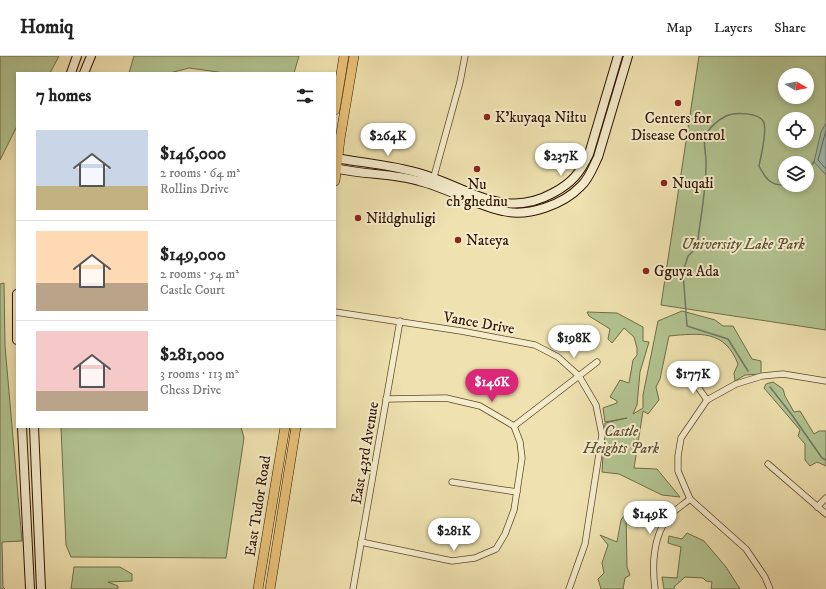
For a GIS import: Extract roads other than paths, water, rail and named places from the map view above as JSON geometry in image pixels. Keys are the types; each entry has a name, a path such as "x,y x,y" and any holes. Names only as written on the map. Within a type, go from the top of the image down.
{"main road":[{"path":"336,104 344,56"},
{"path":"336,163 354,56"},
{"name":"East Tudor Road","path":"258,589 285,428"},
{"name":"East Tudor Road","path":"270,589 296,428"}],"street":[{"path":"72,70 77,56"},
{"path":"85,71 91,56"},
{"path":"432,181 460,82 465,56"},
{"path":"432,181 510,205 534,203 566,186 574,179 589,154 618,56"},
{"path":"336,163 419,173 432,181 509,213 536,210 553,205 571,195 582,186 598,157 628,56"},
{"name":"Vance Drive","path":"336,312 461,331 535,345 558,357 579,376 596,405 602,435 585,544 569,589"},
{"name":"East 43rd Avenue","path":"353,589 400,321"},
{"path":"514,426 597,362"},
{"path":"770,589 765,577 746,549 690,500 678,471 678,456 681,438 707,400 736,384 762,376 783,374 826,381"},
{"path":"692,380 707,400"},
{"path":"361,542 452,561 475,558 496,549 505,534 514,510 522,458 520,442 514,426 480,406 446,398 386,399"},
{"path":"22,428 30,589"},
{"path":"34,428 41,589"},
{"path":"768,464 826,514"},
{"path":"452,482 517,492"},
{"path":"817,507 826,498"},
{"path":"655,589 652,568 657,541 667,519 690,500"}],"water":[{"path":"826,123 826,175 814,162 821,132"}],"waterway":[{"path":"748,371 728,339 687,326 683,272 688,256 697,247 705,185 705,141 706,135 713,125 726,116 735,114 753,115 762,119 765,132 759,166 769,181 778,184"},
{"path":"770,387 792,415 822,458 826,460"}],"place":[{"name":"Centers for Disease Control","path":"678,103"},
{"name":"K’kuyaqa Niłtu","path":"487,117"},
{"name":"Nu ch’ghednu","path":"477,169"},
{"name":"Nuqałi","path":"664,183"},
{"name":"Niłdghuligi","path":"358,218"},
{"name":"Nateya","path":"458,240"},
{"name":"Gguya Ada","path":"646,271"}],"park label":[{"name":"University Lake Park","path":"743,244"},
{"name":"Castle Heights Park","path":"621,440"}]}
